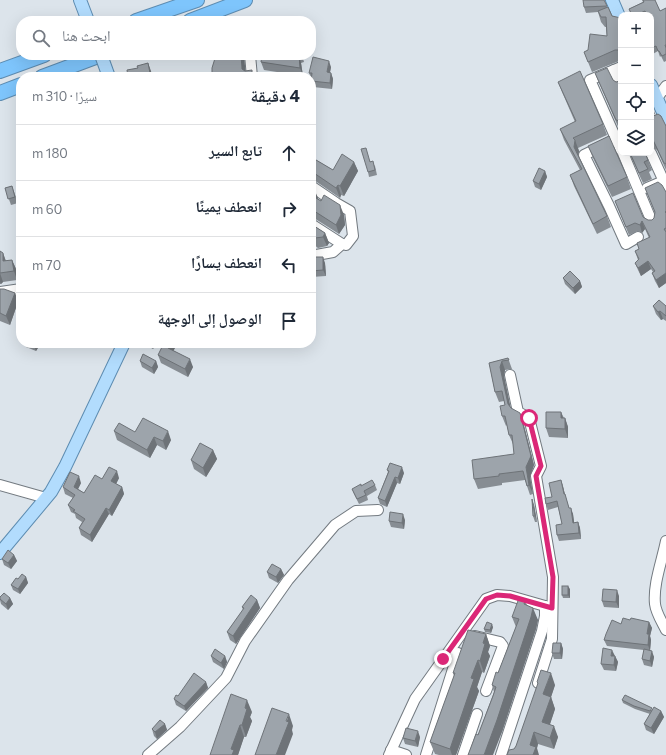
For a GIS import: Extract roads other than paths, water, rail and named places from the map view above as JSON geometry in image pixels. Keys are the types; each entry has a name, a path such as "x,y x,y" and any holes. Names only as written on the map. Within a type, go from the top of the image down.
{"highway":[{"path":"151,16 197,0"},
{"path":"203,16 242,1"},
{"path":"0,71 30,60"},
{"path":"55,72 88,60"},
{"path":"0,93 16,87"}],"main road":[{"path":"80,0 86,16"},
{"path":"612,0 618,14"},
{"path":"103,60 107,72"},
{"path":"654,92 663,118"},
{"path":"0,553 51,492 65,467 122,348"}],"street":[{"path":"250,60 252,72"},
{"path":"618,136 590,80 617,69 621,84"},
{"path":"657,98 666,86"},
{"path":"618,139 584,156 612,205 626,244 638,237"},
{"path":"623,156 652,222"},
{"path":"628,198 665,182 652,156"},
{"path":"316,189 350,211 353,236 346,245 316,227"},
{"path":"316,255 334,252 342,244"},
{"path":"0,292 16,290"},
{"path":"510,375 518,412 529,418 541,466 536,476 553,577 549,607 552,639 534,695"},
{"path":"0,485 46,498"},
{"path":"148,755 180,727 226,678 245,641 288,580 335,525 356,511 378,510"},
{"path":"666,541 655,591 655,605 666,630"},
{"path":"406,755 390,753 415,699 486,599 497,595 510,596 549,607"},
{"path":"501,755 549,607"},
{"path":"462,633 500,642 503,646 486,691"},
{"path":"426,755 458,653"},
{"path":"463,755 476,714"}]}
